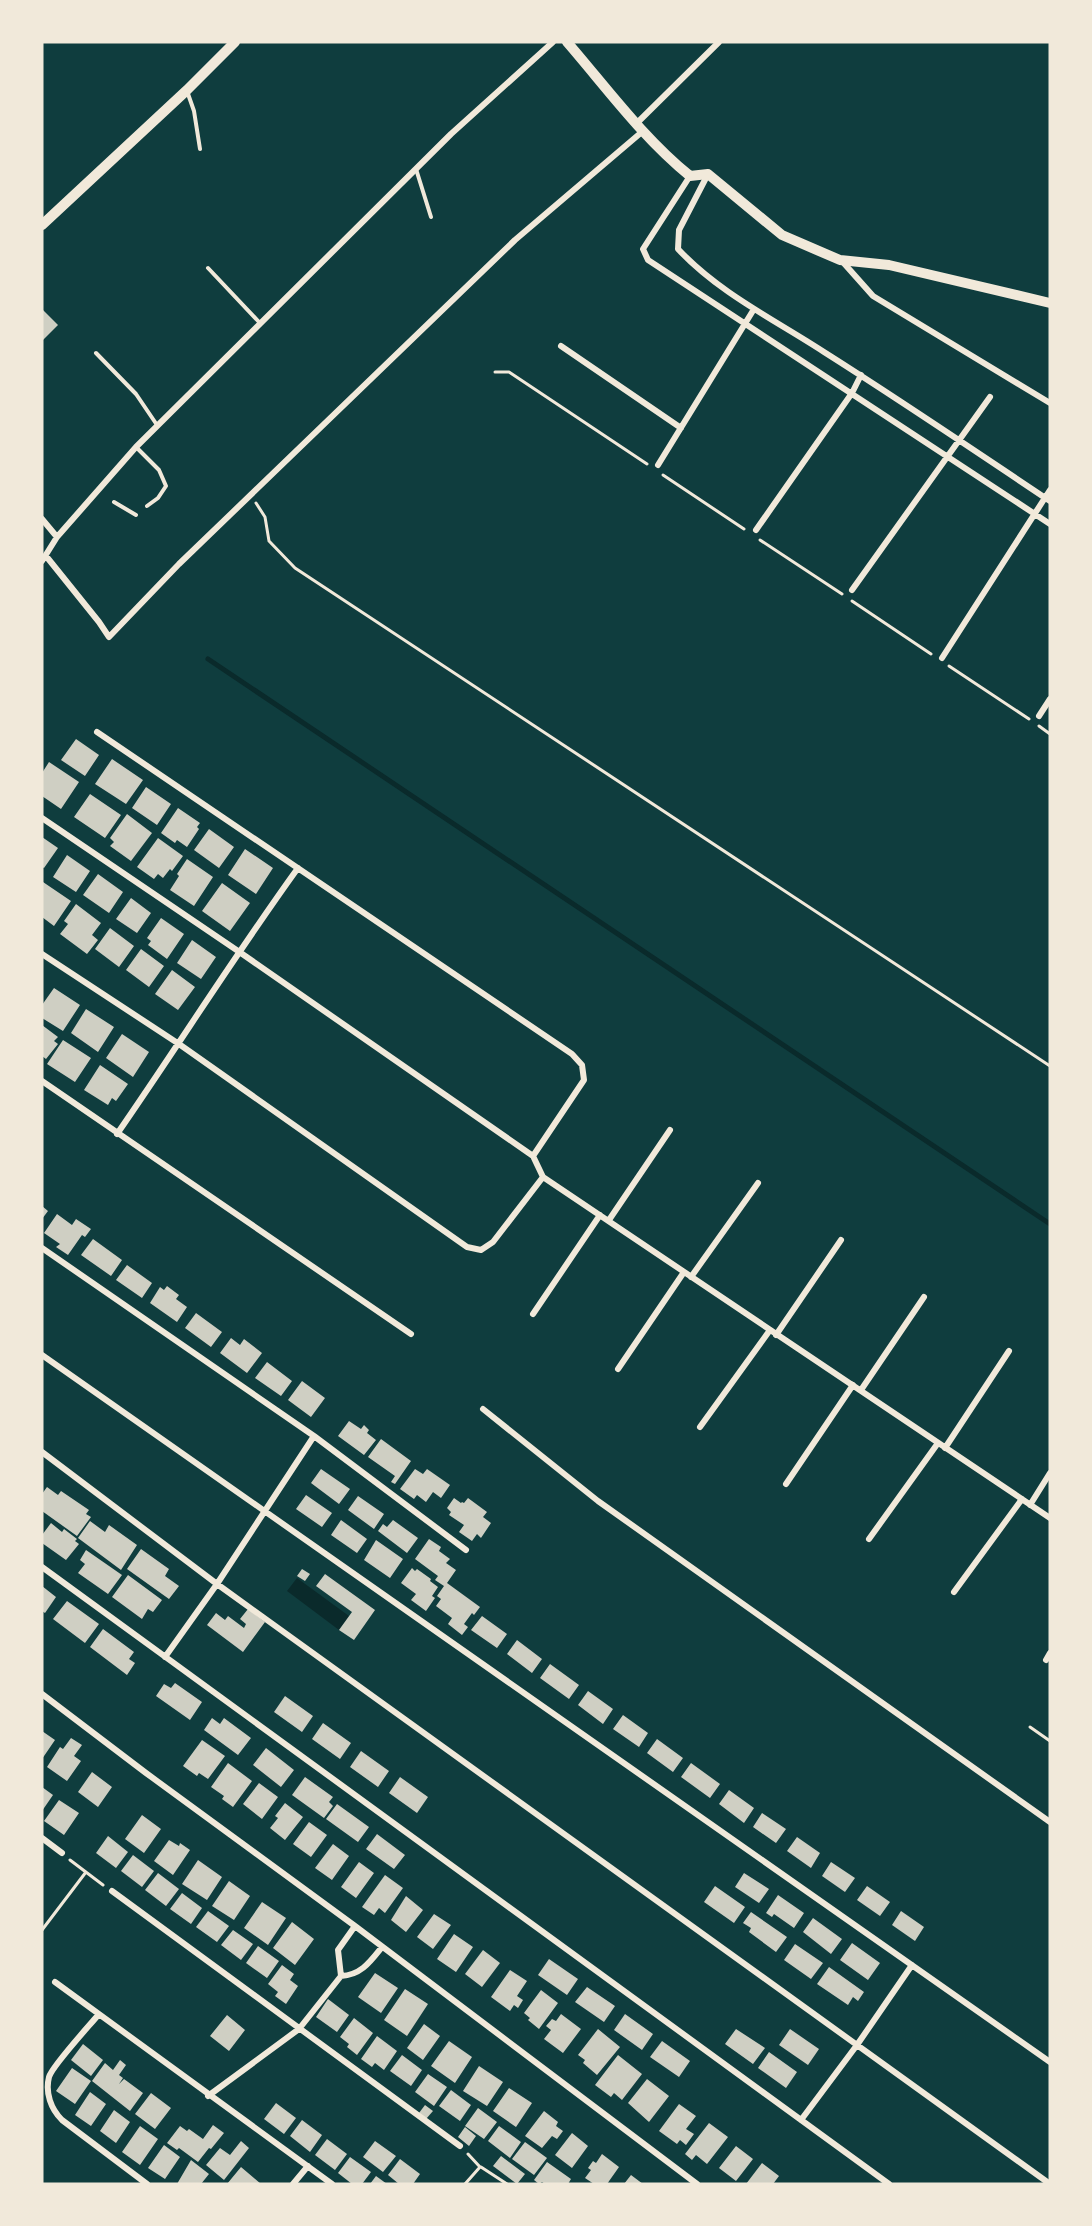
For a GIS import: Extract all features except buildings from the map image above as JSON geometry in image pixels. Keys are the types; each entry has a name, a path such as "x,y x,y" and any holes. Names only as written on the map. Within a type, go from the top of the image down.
{"street":[{"path":"42,225 187,90 235,42"},
{"path":"553,42 459,126 259,322 136,447 57,537 44,559 99,622 109,637 179,564 515,240 640,127 719,42"},
{"path":"567,42 640,127 690,176"},
{"path":"690,176 708,174 782,235 840,260 889,265 1050,303"},
{"path":"708,174 679,230 678,249 694,266 754,309 861,375 1048,499"},
{"path":"690,176 643,249 648,260 661,271 852,393 1050,524"},
{"path":"840,260 873,296 1050,403"},
{"path":"657,468 754,309"},
{"path":"561,346 681,428"},
{"path":"756,533 852,393 861,375"},
{"path":"852,590 990,397"},
{"path":"942,660 1035,514 1048,499 1050,490"},
{"path":"42,519 57,537"},
{"path":"1039,716 1050,699"},
{"path":"97,732 572,1054 582,1065 584,1080 533,1156"},
{"path":"42,818 533,1156 543,1177 1050,1518"},
{"path":"117,1134 179,1044 238,951 298,868"},
{"path":"42,954 179,1044 466,1246 481,1250 493,1242 543,1177"},
{"path":"42,1081 411,1334"},
{"path":"609,1220 670,1130"},
{"path":"691,1277 759,1183"},
{"path":"533,1314 600,1215"},
{"path":"700,1427 841,1240"},
{"path":"42,1248 314,1436 466,1550"},
{"path":"618,1369 684,1272"},
{"path":"861,1390 924,1298"},
{"path":"945,1448 1009,1351"},
{"path":"42,1355 1050,2062"},
{"path":"786,1484 853,1384"},
{"path":"483,1409 598,1501 1050,1822"},
{"path":"165,1657 217,1584 314,1436"},
{"path":"869,1539 938,1443"},
{"path":"42,1452 217,1584 1050,2184"},
{"path":"1030,1505 1050,1473"},
{"path":"954,1592 1022,1499"},
{"path":"42,1567 889,2184"},
{"path":"42,1694 697,2184"},
{"path":"42,1838 62,1853"},
{"path":"112,1891 460,2146"},
{"path":"208,2096 299,2029 341,1976 338,1950 355,1926"},
{"path":"341,1976 348,1976 364,1969 382,1947"},
{"path":"801,2121 857,2046 912,1965"},
{"path":"55,1982 208,2096 332,2184"},
{"path":"99,2014 49,2076 48,2093 52,2111 147,2184"},
{"path":"293,2184 308,2166"}],"lane":[{"path":"187,90 194,111 200,149"},
{"path":"416,168 431,217"},
{"path":"208,268 259,322"},
{"path":"96,353 136,394 158,427"},
{"path":"136,447 159,470 166,486 158,498 147,506"},
{"path":"114,502 135,515"}],"path":[{"path":"495,372 509,372 647,464"},
{"path":"657,468 745,530"},
{"path":"251,495 265,516 269,541 295,568 1050,1065"},
{"path":"756,533 932,655"},
{"path":"942,660 1050,734"},
{"path":"1030,1727 1050,1741"},
{"path":"62,1853 112,1891"},
{"path":"42,1930 86,1872"},
{"path":"460,2146 480,2167 507,2184"},
{"path":"465,2184 480,2167"}],"water":[{"path":"297,1578 349,1616 339,1630 287,1591"}],"waterway":[{"path":"208,659 1050,1224"}]}
